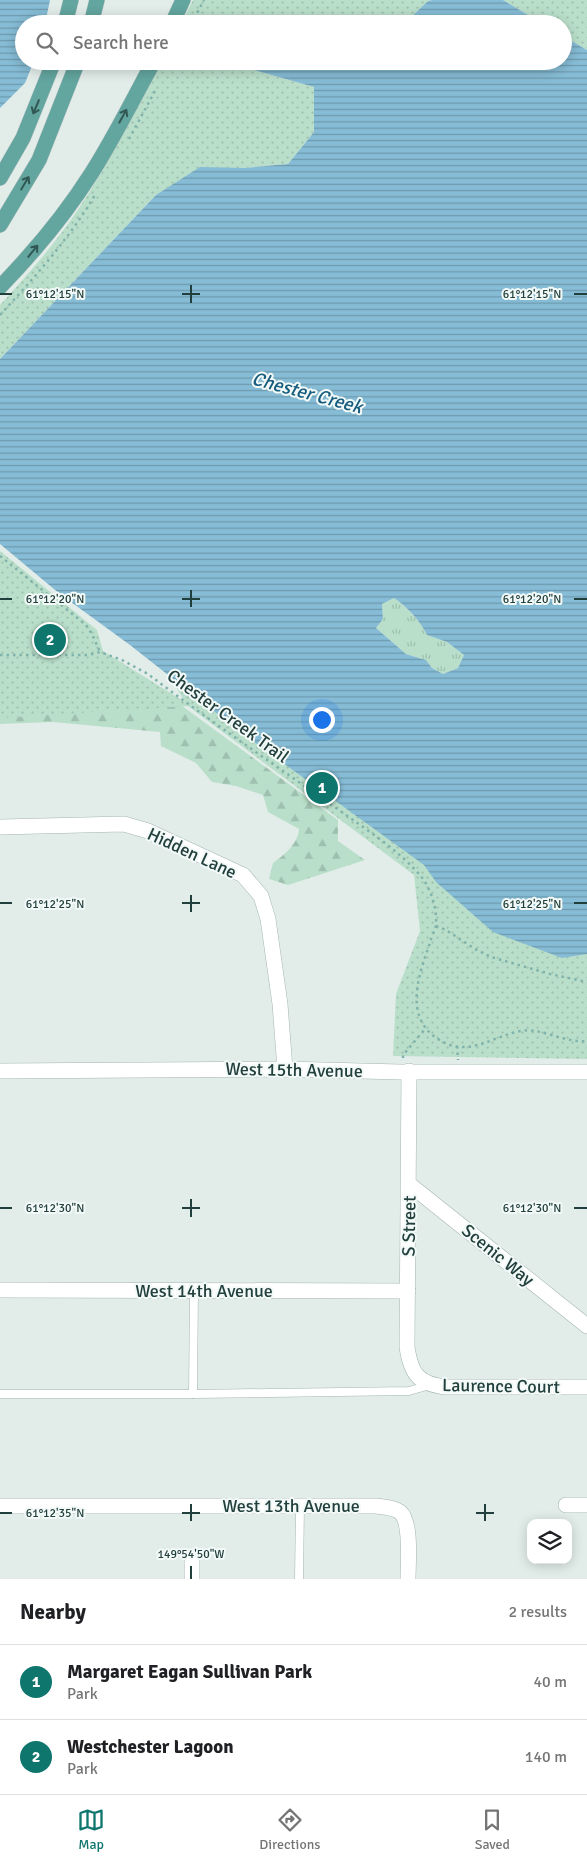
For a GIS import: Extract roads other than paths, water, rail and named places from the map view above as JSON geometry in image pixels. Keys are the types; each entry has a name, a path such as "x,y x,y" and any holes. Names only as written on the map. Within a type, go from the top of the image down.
{"main road":[{"path":"67,15 71,0"},
{"path":"93,15 96,0"},
{"path":"176,15 183,0"},
{"path":"0,178 23,138 50,70"},
{"path":"0,224 39,160 74,70"},
{"path":"0,286 28,258 59,220 91,174 149,70"}],"street":[{"name":"Hidden Lane","path":"0,826 124,824 148,831 243,875 261,896 268,919 280,1004 285,1069"},
{"name":"West 15th Avenue","path":"0,1070 285,1069 587,1072"},
{"name":"S Street","path":"405,1071 409,1184 407,1347 410,1365 424,1381"},
{"name":"Scenic Way","path":"409,1184 587,1326"},
{"name":"West 14th Avenue","path":"0,1290 408,1291"},
{"name":"Laurence Court","path":"424,1381 446,1387 587,1387"},
{"path":"566,1505 587,1505"},
{"name":"West 13th Avenue","path":"0,1506 389,1507 401,1512 406,1523 408,1579"},
{"path":"192,1561 192,1579"}],"lane":[{"path":"193,1394 194,1290"},
{"path":"0,1394 409,1391 424,1381"},
{"path":"298,1579 300,1506"}],"water":[{"path":"0,0 50,0 47,15 15,15 15,70 30,70 25,83 0,108"},
{"path":"503,0 528,15 413,15 428,1"},
{"name":"Chester Creek","path":"572,41 587,50 587,954 562,958 493,932 436,882 424,865 243,734 130,645 60,594 0,544 0,359 156,195 200,167 244,168 288,164 314,132 314,87 254,70 572,70","holes":["394,598 417,619 427,635 447,642 464,655 458,668 443,674 432,668 426,660 406,654 376,628 383,619 382,604"]}],"place":[{"name":"Westchester Lagoon","path":"50,640"},
{"name":"Margaret Eagan Sullivan Park","path":"322,788"}]}
